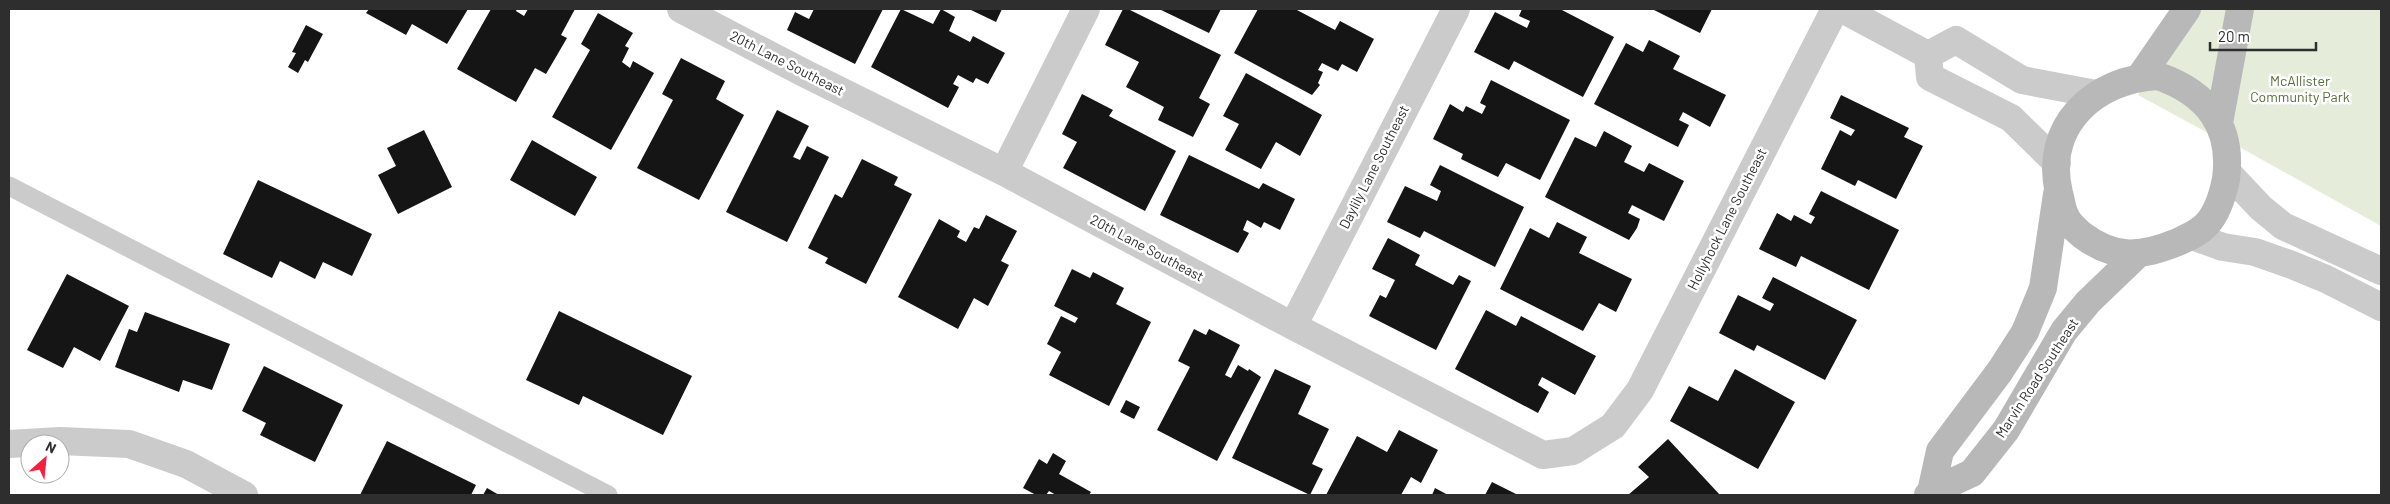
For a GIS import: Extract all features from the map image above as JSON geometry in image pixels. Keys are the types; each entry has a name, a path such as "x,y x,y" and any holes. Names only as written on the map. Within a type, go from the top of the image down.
{"street":[{"name":"20th Lane Southeast","path":"681,9 709,15 806,74 1004,172 1293,326 1543,455 1573,451 1613,426"},
{"path":"1004,172 1086,9"},
{"name":"Daylily Lane Southeast","path":"1293,326 1456,9"},
{"name":"Hollyhock Lane Southeast","path":"1613,426 1640,390 1835,9"},
{"path":"1842,9 1928,55"},
{"path":"2140,77 2187,9"},
{"path":"2219,123 2240,9"},
{"path":"1928,55 1956,40 2022,80 2096,94"},
{"path":"1928,55 1930,77 2011,118 2057,175"},
{"path":"2158,76 2174,82 2194,93 2207,106 2219,123 2225,139 2227,172 2224,189 2207,224 2192,236 2137,255 2116,253 2102,248 2075,229 2065,216 2057,175 2057,151 2065,128 2096,94 2123,81 2140,77 2158,76"},
{"path":"2227,172 2261,208 2283,226 2381,271"},
{"name":"Marvin Road Southeast","path":"1930,493 1940,451 2000,371 2025,332 2043,288 2057,175"},
{"path":"2192,236 2223,247 2255,252 2292,265 2326,279 2381,307"},
{"name":"Marvin Road Southeast","path":"1930,493 1972,474 2006,430 2043,363 2064,331 2088,302 2137,255"},
{"path":"9,444 60,441 128,444 186,464 244,495"}],"lane":[{"path":"9,186 608,495"}],"green space":[{"name":"McAllister Community Park","path":"2181,9 2381,9 2381,226 2225,139 2208,133 2138,95"}],"building":[{"path":"369,9 468,9 447,44 412,24 406,35 366,13"},
{"path":"491,9 517,9 516,11 524,16 528,9 575,9 561,35 567,38 546,74 535,68 516,102 457,69"},
{"path":"814,9 883,9 855,64 787,30 795,12 809,19"},
{"path":"901,9 933,24 941,9 955,17 949,31 970,42 973,36 1005,53 988,84 976,78 973,83 958,75 953,84 959,87 948,108 871,67"},
{"path":"969,9 1002,9 996,22"},
{"path":"1123,9 1128,9 1221,55 1199,98 1210,104 1193,137 1158,120 1164,107 1126,87 1139,62 1105,45"},
{"path":"1159,9 1221,9 1209,33"},
{"path":"1258,9 1295,9 1335,30 1340,21 1374,39 1357,72 1342,64 1338,71 1322,63 1318,70 1323,72 1318,83 1320,85 1312,95 1234,53"},
{"path":"1522,9 1560,9 1614,37 1583,97 1514,61 1509,70 1474,52 1495,12 1527,28 1530,21 1519,16"},
{"path":"1652,9 1712,9 1700,33"},
{"path":"598,13 633,33 625,46 629,48 622,62 630,68 633,61 654,73 611,150 552,117 590,50 581,44"},
{"path":"306,25 323,34 308,62 305,60 298,73 288,67 296,53 292,52"},
{"path":"1649,40 1680,56 1673,69 1726,95 1710,127 1683,112 1679,120 1689,125 1678,147 1594,104 1626,43 1643,52"},
{"path":"681,58 725,81 716,99 744,115 699,200 637,168 673,100 662,94"},
{"path":"1246,73 1322,115 1300,156 1276,142 1261,169 1225,150 1239,124 1223,116"},
{"path":"1491,80 1570,120 1540,180 1506,163 1498,177 1461,159 1463,154 1433,139 1450,104 1463,112 1466,106 1482,114 1486,106 1480,103"},
{"path":"1082,94 1113,110 1109,116 1176,151 1145,211 1063,168 1077,142 1062,134"},
{"path":"1841,95 1909,128 1904,137 1923,146 1896,199 1858,180 1855,186 1821,169 1840,130 1851,136 1855,130 1830,118"},
{"path":"777,110 809,126 793,157 800,160 807,146 829,157 787,242 726,212"},
{"path":"424,130 452,187 398,214 378,175 396,166 387,148"},
{"path":"1604,131 1632,146 1624,162 1644,172 1649,163 1684,181 1664,221 1632,205 1628,213 1640,219 1637,228 1629,240 1545,197 1575,137 1596,147"},
{"path":"532,140 597,177 575,216 510,180"},
{"path":"1189,155 1259,189 1263,183 1295,199 1280,230 1264,222 1261,228 1247,220 1243,230 1249,233 1238,253 1160,215"},
{"path":"862,159 898,177 894,185 912,194 866,284 825,263 828,258 808,248 835,194 842,198"},
{"path":"1440,165 1524,207 1495,267 1424,231 1420,238 1387,222 1405,186 1437,201 1441,191 1430,185"},
{"path":"258,180 372,234 352,276 323,262 315,279 280,261 272,278 223,254"},
{"path":"1821,191 1899,230 1869,290 1801,256 1796,267 1759,249 1777,213 1791,221 1794,215 1811,224 1815,217 1809,214"},
{"path":"986,215 1017,231 1001,261 1009,265 988,306 974,298 958,329 898,297 939,219 960,231 957,237 966,242 974,227 979,229"},
{"path":"1557,222 1587,237 1579,253 1632,279 1616,312 1599,303 1583,331 1500,289 1530,228 1549,238"},
{"path":"1388,238 1420,255 1415,265 1453,285 1459,275 1471,281 1436,350 1369,316 1380,295 1386,298 1395,280 1372,269"},
{"path":"1072,269 1090,278 1093,272 1124,288 1116,304 1151,322 1109,406 1049,375 1061,352 1047,344 1061,316 1075,323 1078,318 1054,306"},
{"path":"67,274 129,306 100,361 74,347 63,368 27,350"},
{"path":"1773,277 1857,320 1825,380 1757,345 1754,351 1719,333 1738,295 1770,311 1774,304 1762,298"},
{"path":"1486,310 1516,326 1521,316 1596,356 1575,395 1542,377 1538,385 1549,392 1538,413 1455,369"},
{"path":"559,311 692,376 663,435 583,396 579,405 526,380"},
{"path":"145,312 230,344 212,390 183,380 179,392 115,367 129,329 137,332"},
{"path":"1194,329 1206,335 1209,329 1240,345 1225,375 1231,378 1238,365 1248,371 1249,369 1261,377 1217,461 1157,430 1190,367 1178,361"},
{"path":"264,366 343,405 315,462 260,435 266,423 242,411"},
{"path":"1275,369 1311,386 1298,414 1329,429 1312,464 1323,469 1310,495 1232,458"},
{"path":"1735,369 1795,402 1758,469 1670,421 1689,386 1718,401"},
{"path":"1126,400 1140,407 1134,419 1120,412"},
{"path":"1399,430 1438,450 1421,483 1411,477 1401,495 1326,495 1357,436 1387,452"},
{"path":"1668,439 1720,495 1628,495 1649,477 1638,467"},
{"path":"387,441 476,485 471,495 360,495"},
{"path":"1053,453 1066,461 1059,474 1091,492 1089,495 1056,495 1049,491 1046,495 1036,495 1023,488 1039,459 1047,464"},
{"path":"1492,482 1518,495 1485,495"},
{"path":"487,488 499,495 483,495"},
{"path":"1435,488 1448,495 1432,495"}]}
